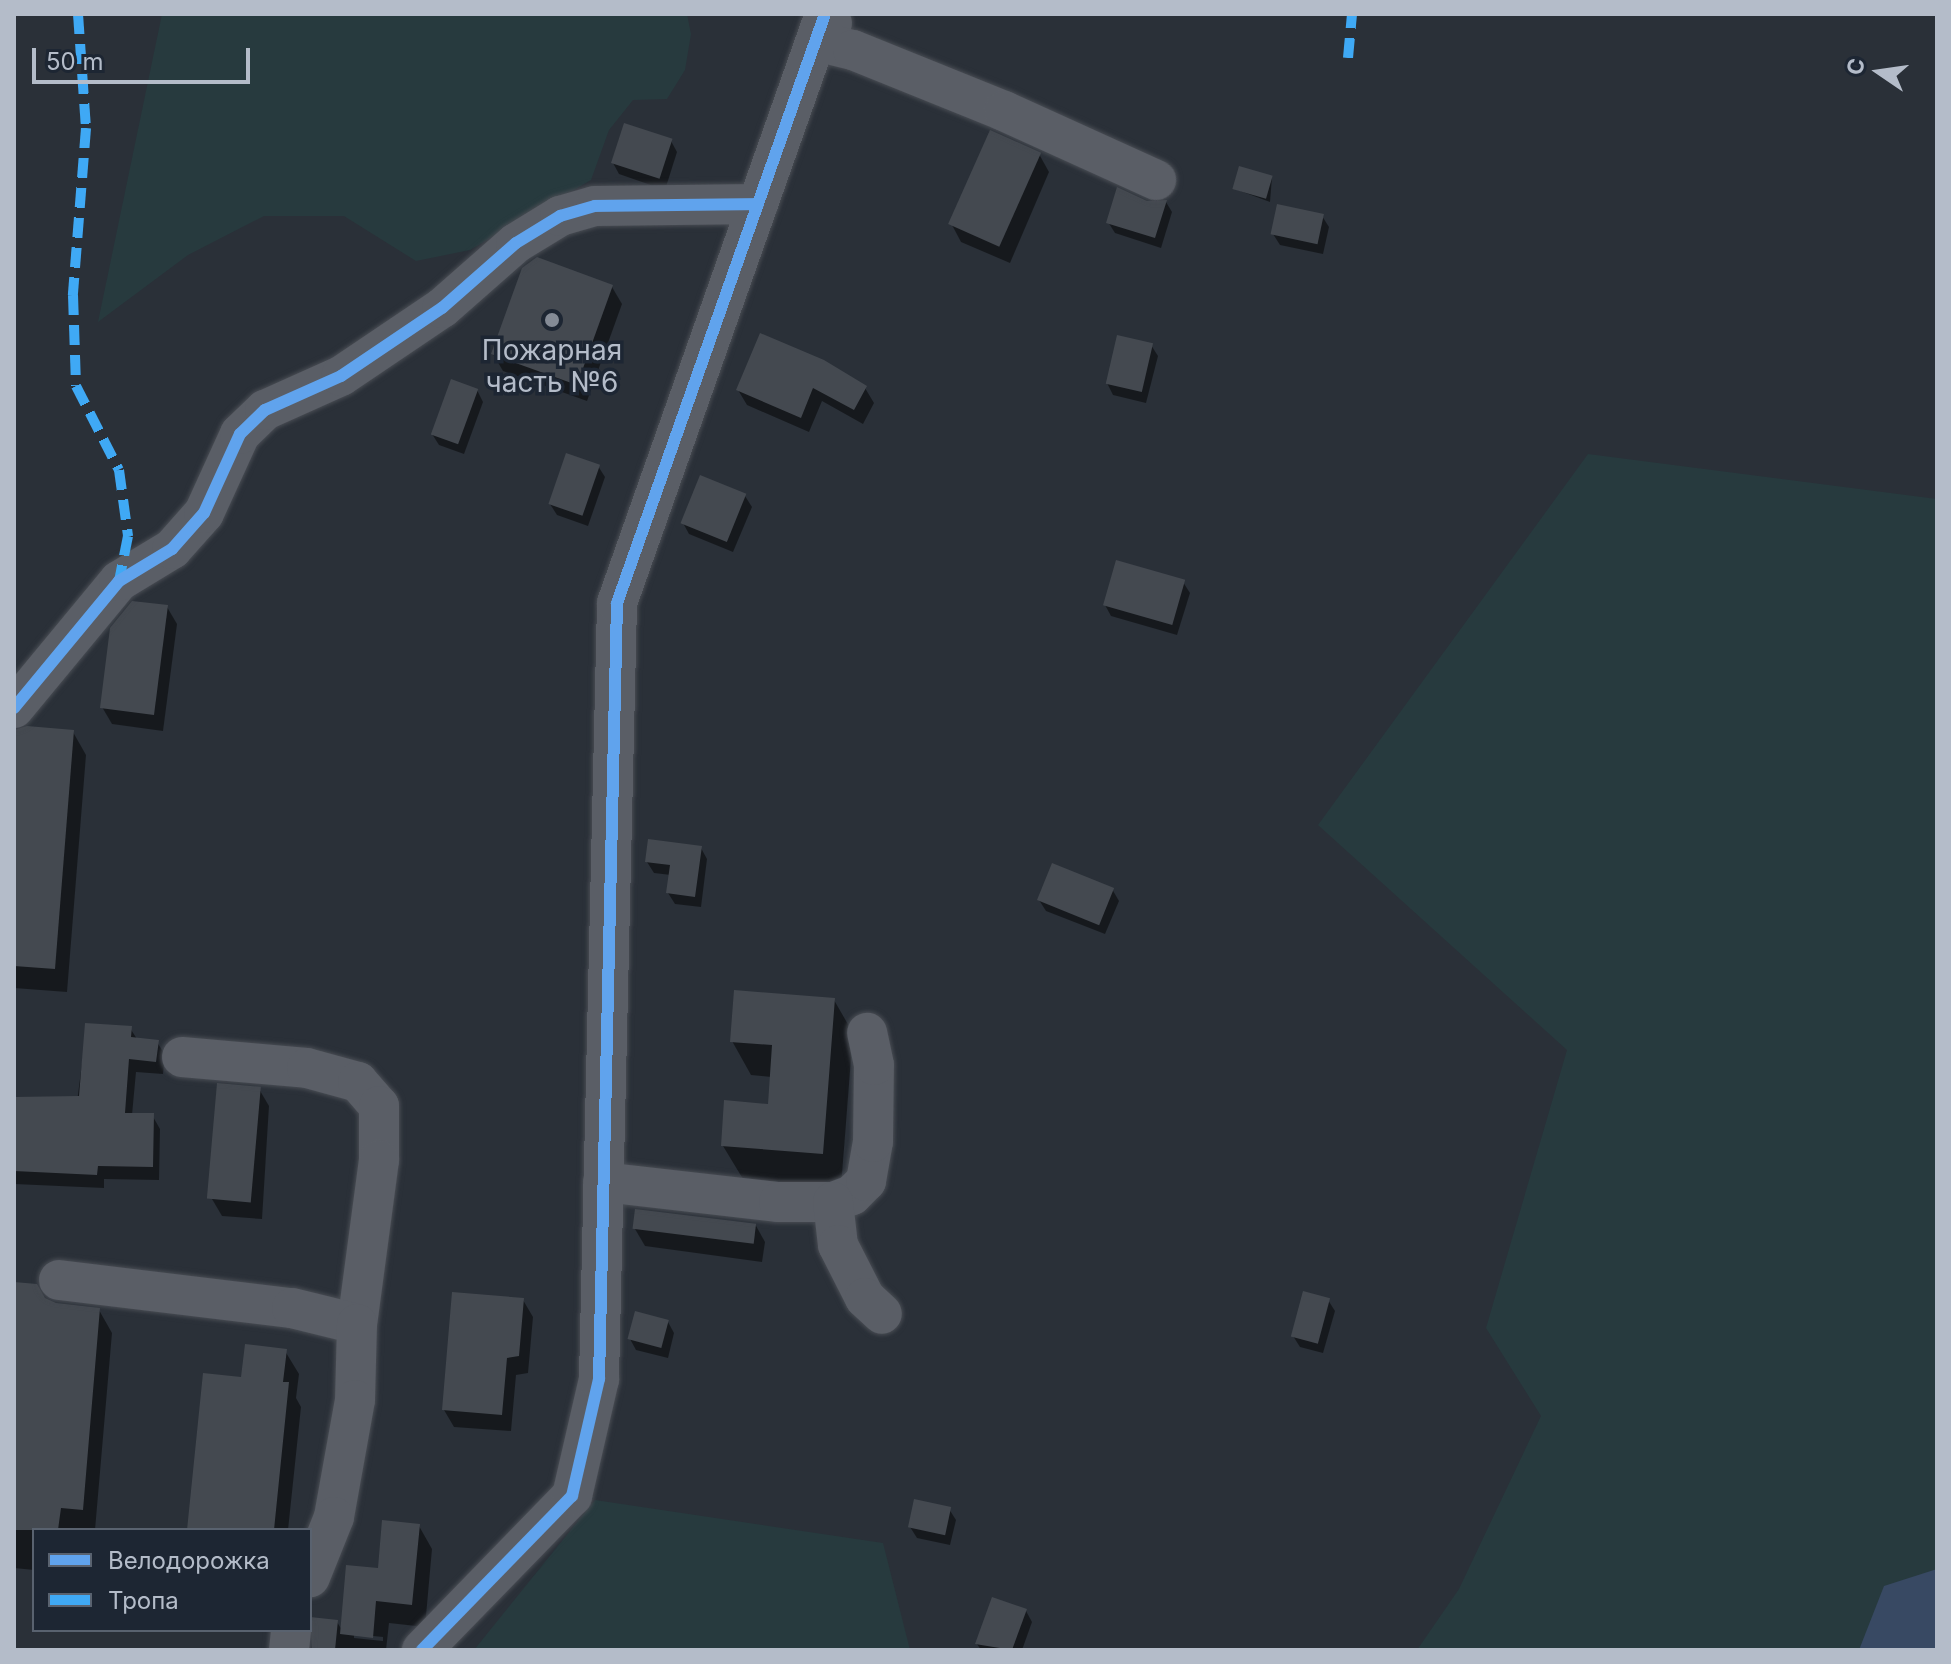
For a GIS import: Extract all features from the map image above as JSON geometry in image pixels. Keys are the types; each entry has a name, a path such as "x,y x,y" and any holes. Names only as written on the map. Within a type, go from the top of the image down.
{"street":[{"path":"422,1650 572,1496 599,1379 617,603 758,204 827,23 853,50 1004,111 1156,180"},
{"path":"14,708 119,581 172,549 204,513 240,434 265,410 341,376 442,308 516,243 560,216 595,206 758,204"},
{"path":"603,1182 779,1202 833,1202 866,1181 870,1167 875,1103 867,1033"},
{"path":"182,1057 307,1068 358,1082 379,1106 379,1160 357,1324 355,1400 334,1517 312,1572"},
{"path":"833,1202 838,1245 865,1298 882,1314"},
{"path":"59,1280 292,1308 357,1324"}],"green space":[{"path":"162,14 687,14 691,34 685,70 667,99 633,100 609,130 591,180 470,250 416,261 344,216 264,216 188,255 98,322"},
{"path":"1588,454 1937,499 1937,1650 1417,1650 1459,1589 1541,1416 1486,1328 1567,1050 1318,825"},
{"path":"595,1500 883,1543 910,1650 474,1650"}],"water":[{"path":"1937,1569 1937,1650 1859,1650 1884,1586"}],"building":[{"path":"624,123 673,139 660,179 611,163"},
{"path":"990,130 1041,153 999,247 948,224"},
{"path":"1239,166 1273,176 1266,199 1232,189"},
{"path":"1117,187 1147,201 1167,200 1155,238 1106,223"},
{"path":"1277,204 1324,214 1318,244 1271,234"},
{"name":"Пожарная часть №6","path":"537,257 613,285 577,385 491,354 522,268"},
{"path":"760,333 824,360 867,386 854,410 813,388 801,418 736,390"},
{"path":"1117,335 1153,343 1142,392 1106,384"},
{"path":"451,379 478,389 458,444 431,434"},
{"path":"566,453 600,465 582,516 548,504"},
{"path":"700,475 746,494 727,542 681,523"},
{"path":"1116,560 1185,580 1172,625 1103,605"},
{"path":"132,601 168,605 154,715 100,708 110,628"},
{"path":"27,726 74,730 55,969 14,966 14,730"},
{"path":"648,839 702,846 695,897 666,893 670,865 645,862"},
{"path":"1052,863 1114,888 1099,925 1037,900"},
{"path":"734,990 835,998 823,1154 721,1146 724,1100 768,1104 772,1045 730,1042"},
{"path":"85,1023 132,1026 131,1037 159,1040 156,1062 129,1059 125,1113 154,1113 153,1167 98,1166 97,1175 14,1171 14,1097 79,1096"},
{"path":"217,1083 261,1087 251,1202 207,1199"},
{"path":"635,1209 756,1224 754,1244 633,1229"},
{"path":"14,1282 37,1284 45,1298 56,1303 100,1308 83,1510 61,1508 58,1528 14,1530"},
{"path":"1303,1291 1330,1298 1318,1344 1291,1336"},
{"path":"452,1292 524,1298 519,1356 507,1358 502,1415 442,1410"},
{"path":"635,1311 669,1320 661,1348 627,1339"},
{"path":"245,1344 287,1349 283,1382 289,1382 274,1528 187,1528 203,1373 241,1377"},
{"path":"914,1499 951,1507 945,1535 908,1527"},
{"path":"382,1520 420,1524 412,1605 376,1601 373,1638 340,1634 346,1565 378,1568"},
{"path":"992,1597 1027,1609 1012,1650 975,1644"},
{"path":"312,1617 338,1620 335,1650 312,1650"}],"marked path":[{"path":"78,14 86,128 73,295 76,386 119,470 128,536 119,581"},
{"path":"1348,58 1352,14"}],"cycle path":[{"path":"422,1650 572,1496 599,1379 617,603 825,14"},
{"path":"14,708 119,581 172,549 204,513 240,434 265,410 341,376 442,308 516,243 560,216 595,206 758,204"}],"place":[{"name":"Пожарная часть №6","path":"552,320"}]}
